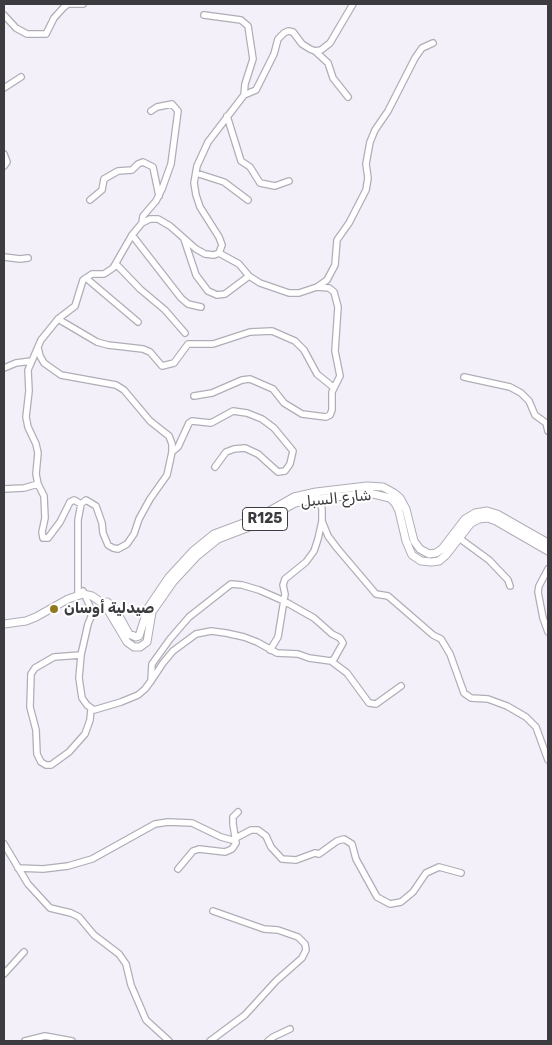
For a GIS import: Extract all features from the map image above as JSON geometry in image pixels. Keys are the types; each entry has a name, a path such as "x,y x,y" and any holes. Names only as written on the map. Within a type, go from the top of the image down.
{"main road":[{"name":"شارع السبل","path":"317,496 367,486 383,487 400,498 406,509 414,541 420,549 430,554 442,549 465,519 475,513 487,511 497,514 548,543"},
{"name":"شارع السبل","path":"81,592 100,596 114,609 129,634 136,637 142,632 148,608 169,577 193,551 214,534 257,518 294,497 369,493 390,498 399,511 406,541 412,554 421,560 431,562 446,556 471,523 479,519 488,518 548,551"},
{"path":"4,619 29,615 53,602 81,592"},
{"path":"4,624 31,619 81,592"}],"street":[{"path":"4,15 16,28 27,34 46,34 54,18 64,7 68,4 83,4"},
{"path":"315,51 321,50 330,43 353,4"},
{"path":"204,15 241,20 248,26 253,59 245,84 244,95"},
{"path":"81,504 74,500 70,502 60,522 48,538 45,540 42,537 45,518 44,496 38,484 36,474 38,453 36,444 28,427 26,417 28,370 30,361 41,340 58,319 74,306 83,280 92,274 104,274 116,264 132,235 142,223 150,219 158,219 170,226 196,249 205,254 214,255 218,253 222,245 219,237 200,207 196,195 194,183 197,166 208,142 227,116 244,95 256,90 274,54 278,39 284,33 288,31 293,32 302,44 315,51 328,63 333,78 348,96"},
{"path":"218,253 239,264 249,276 260,283 289,293 299,293 317,287 327,280 335,265 337,240 349,223 366,190 368,178 366,164 370,142 375,130 388,111 415,58 422,48 433,43"},
{"path":"4,88 21,77"},
{"path":"142,223 143,216 158,196 171,164 178,112 172,104 157,106 151,111"},
{"path":"227,116 241,161 250,167 260,183 275,186 289,181"},
{"path":"4,154 7,162 4,166"},
{"path":"90,200 102,190 104,179 118,172 132,170 143,162 152,167 158,196"},
{"path":"196,174 224,182 248,200"},
{"path":"132,235 180,298 188,304 200,307"},
{"path":"184,238 196,275 202,286 208,291 217,295 226,294 249,276"},
{"path":"4,256 20,259 28,258"},
{"path":"116,264 140,289 165,310 185,333"},
{"path":"86,278 138,322"},
{"path":"194,396 212,393 242,380 250,379 273,389 287,406 306,416 326,417 330,415 333,387 340,376 335,351 338,307 334,292 329,288 317,287"},
{"path":"58,319 97,342 143,349 150,352 162,366 174,363 188,344 213,344 250,332 272,331 295,341 304,350 317,374 333,387"},
{"path":"38,348 44,363 61,374 116,385 124,390 150,421 169,436 172,444 172,452 166,475 139,519 134,534 127,544 118,549 108,545 96,506 86,500 81,504 78,528 81,592 91,609 92,617 88,624 79,668 80,689 82,698 90,709 90,720 85,734 68,752 51,765 46,766 41,762 37,754 36,730 30,707 31,674 35,668 54,656 81,655"},
{"path":"4,368 16,363 30,361"},
{"path":"464,377 510,387 521,393 529,401 535,415 546,423 548,431"},
{"path":"172,452 178,447 189,423 192,421 211,423 233,411 247,413 262,419 274,428 293,451 290,464 285,471 278,472 258,454 245,448 226,452 215,467"},
{"path":"4,489 24,488 38,484"},
{"path":"270,650 278,637 285,594 283,585 286,579 306,562 314,551 322,522 322,509 317,496"},
{"path":"322,522 328,536 376,594 388,596 433,635 441,639 450,654 464,693 471,698 488,699 507,706 526,717 536,727 548,760"},
{"path":"459,538 489,560 508,580 510,586"},
{"path":"548,569 538,592 548,632"},
{"path":"151,681 152,664 170,639 189,617 231,584 259,590 284,601 314,618 332,634 340,638 343,643 331,661"},
{"path":"90,709 94,710 131,698 145,689 163,662 173,651 196,634 211,631 244,637 277,653 298,654 309,658 331,661 347,672 369,703 376,704 401,686"},
{"path":"178,869 194,850 225,852 232,849 236,843 232,824 233,817 238,812"},
{"path":"18,868 43,869 68,866 92,859 155,824 168,822 192,823 220,837 232,840 251,830 258,830 266,836 271,848 282,859 296,860 315,853 319,854 337,841 344,839 352,844 356,858 377,897 390,904 401,902 413,892 426,873 439,867 460,873"},
{"path":"4,844 28,884 50,908 79,917 94,935 119,954 126,964 146,1020 169,1041"},
{"path":"210,1041 245,1015 276,981 302,958 306,950 305,944 298,937 278,930 264,930 213,911"},
{"path":"4,974 24,952"},
{"path":"268,1041 290,1028"},
{"path":"26,1041 45,1036 72,1041"}],"place":[{"name":"صيدلية أوسان","path":"54,609"}]}
